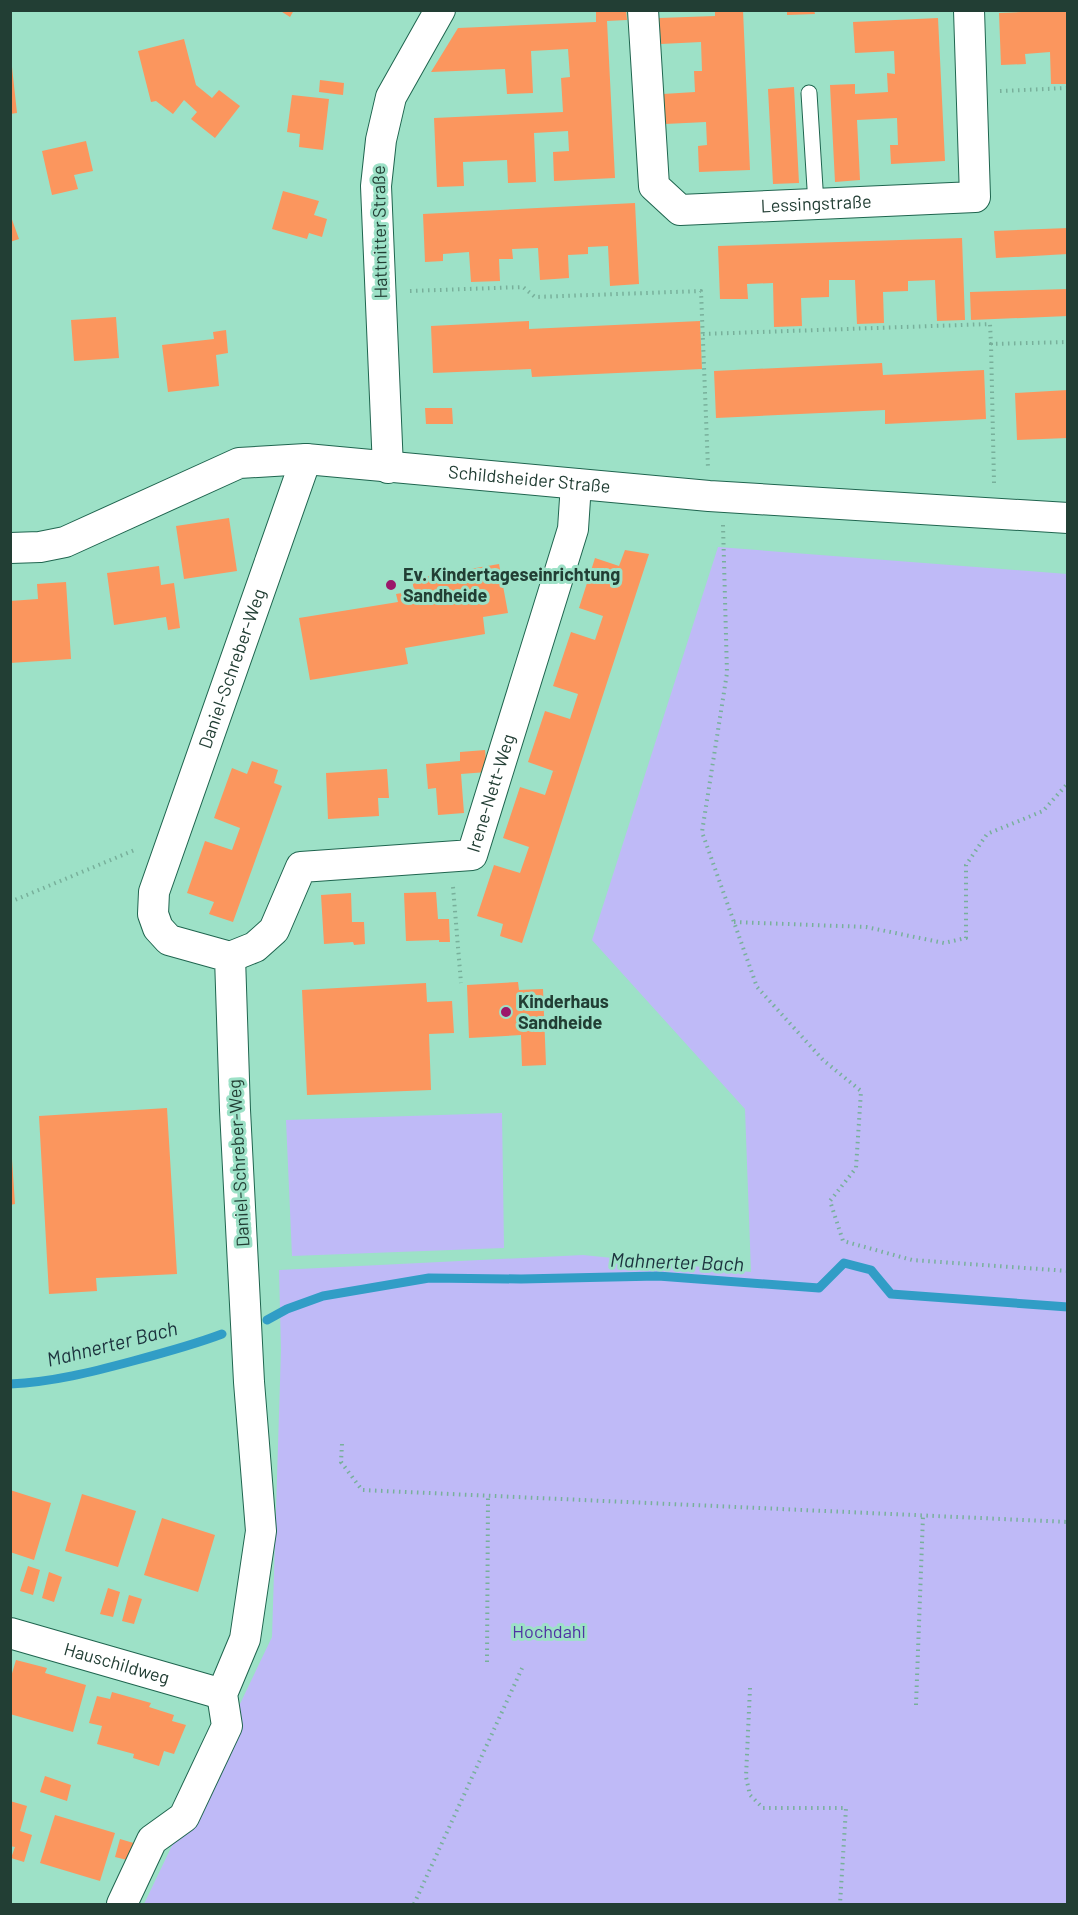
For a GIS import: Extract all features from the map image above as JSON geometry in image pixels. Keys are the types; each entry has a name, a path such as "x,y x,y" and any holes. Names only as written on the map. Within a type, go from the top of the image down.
{"street":[{"name":"Hattnitter Straße","path":"388,468 376,186 381,140 391,98 440,10"},
{"name":"Lessingstraße","path":"643,10 654,186 680,210 975,197 969,10"},
{"name":"Schildsheider Straße","path":"10,548 40,547 65,542 239,463 306,459 716,496 1068,518"},
{"name":"Daniel-Schreber-Weg","path":"222,1694 245,1638 261,1531 249,1382 230,957 169,939 158,928 153,914 154,892 306,459"},
{"name":"Irene-Nett-Weg","path":"230,957 255,947 274,930 300,867 472,855 573,529 576,484"},
{"name":"Hauschildweg","path":"10,1633 222,1694"},
{"path":"122,1905 152,1840 184,1817 227,1726 222,1694"}],"lane":[{"path":"809,93 816,204"}],"path":[{"path":"972,92 1068,88"},
{"path":"381,292 524,287 535,297 701,291 727,673 702,832 757,987 823,1060 861,1091 856,1168 830,1201 843,1241 912,1260 1068,1272"},
{"path":"703,334 990,324 994,461 993,514"},
{"path":"991,344 1068,342"},
{"path":"734,922 866,927 944,943 966,938 966,865 987,834 1043,811 1068,783"},
{"path":"10,902 172,836"},
{"path":"451,856 461,983"},
{"path":"342,1444 341,1462 362,1490 1068,1522"},
{"path":"487,1662 488,1496"},
{"path":"916,1705 923,1516"},
{"path":"414,1905 523,1666"},
{"path":"750,1688 746,1777 750,1796 763,1808 846,1808 840,1905"}],"green space":[{"name":"Hochdahl","path":"718,547 1067,574 1067,1904 144,1904 272,1637 281,1350 279,1270 583,1255 751,1272 745,1109 592,940"},
{"path":"502,1113 504,1248 292,1256 286,1120"}],"building":[{"path":"279,10 294,10 290,17"},
{"path":"596,10 626,10 627,20 607,21 615,178 554,181 553,152 569,151 568,131 534,133 536,182 508,183 507,160 463,162 464,186 437,187 434,118 563,112 561,78 570,77 568,49 531,51 533,93 507,94 505,69 431,72 458,28 596,22"},
{"path":"715,10 743,10 750,170 699,172 698,146 707,145 706,122 665,124 663,94 695,92 694,71 702,71 701,42 661,44 659,18 715,16"},
{"path":"787,10 814,10 815,14 787,15"},
{"path":"1068,10 1068,84 1051,84 1050,52 1025,54 1026,64 1001,65 999,13"},
{"path":"938,18 945,161 891,164 890,145 898,145 897,118 857,120 860,180 835,182 830,85 855,84 855,94 888,92 887,73 895,74 894,51 855,53 853,22"},
{"path":"184,39 196,85 212,98 219,90 240,106 215,138 191,119 197,112 184,100 173,114 156,101 151,102 138,51"},
{"path":"10,67 12,67 17,113 10,114"},
{"path":"320,80 344,83 343,95 319,92"},
{"path":"794,87 799,183 773,184 768,89"},
{"path":"292,95 329,99 323,150 299,147 300,134 287,132"},
{"path":"86,141 93,171 74,175 78,189 52,195 42,151"},
{"path":"283,191 319,201 314,215 327,219 322,237 309,233 307,239 272,229"},
{"path":"635,203 639,284 610,286 608,246 588,247 588,254 568,255 569,278 540,280 538,248 512,249 513,259 499,259 500,281 471,282 469,252 443,254 443,261 425,262 423,214"},
{"path":"10,214 19,239 10,242"},
{"path":"1068,228 1068,254 996,258 994,231"},
{"path":"962,238 965,320 937,321 935,280 908,281 908,291 883,292 884,323 857,324 855,280 829,280 829,297 801,298 802,326 774,327 773,283 747,284 748,299 720,299 718,246"},
{"path":"1068,289 1068,316 971,320 970,292"},
{"path":"116,317 119,358 74,361 71,320"},
{"path":"529,321 529,329 700,321 702,369 532,377 531,369 433,373 431,326"},
{"path":"226,330 228,353 216,355 219,386 168,392 162,345 214,339 213,332"},
{"path":"882,363 883,375 984,370 986,419 885,424 885,410 716,418 714,371"},
{"path":"1068,390 1068,438 1017,440 1015,393"},
{"path":"425,408 452,408 453,424 426,424"},
{"path":"229,518 237,571 184,579 176,526"},
{"path":"625,550 649,554 522,943 500,936 503,924 477,916 494,865 520,873 529,847 503,838 520,787 545,795 553,771 559,773 528,762 545,711 570,719 578,694 553,686 571,632 595,640 603,616 579,608 595,558 619,566"},
{"path":"499,564 508,613 483,617 485,634 405,648 408,664 310,680 299,618 398,602 396,594 414,591 412,579"},
{"path":"159,566 161,585 174,583 180,628 168,630 166,617 114,625 107,573"},
{"path":"66,582 71,659 10,663 10,601 38,599 37,584"},
{"path":"485,750 487,772 461,774 464,813 438,815 436,788 428,789 426,764 460,761 460,752"},
{"path":"252,761 278,770 274,783 282,786 233,922 209,914 214,902 187,893 205,841 232,850 240,828 214,818 232,768 247,774"},
{"path":"387,769 389,798 378,798 379,816 328,819 326,773"},
{"path":"436,892 438,919 449,919 450,942 406,941 404,893"},
{"path":"351,893 352,922 364,922 365,944 354,945 353,942 324,944 321,895"},
{"name":"Kinderhaus Sandheide","path":"518,982 519,990 543,989 546,1065 522,1066 521,1035 469,1038 467,985"},
{"path":"426,983 427,1002 452,1001 454,1033 429,1034 431,1090 307,1095 302,990"},
{"path":"167,1108 177,1274 96,1278 97,1291 49,1294 39,1116"},
{"path":"10,1159 12,1159 15,1204 10,1205"},
{"path":"10,1490 51,1503 34,1560 10,1552"},
{"path":"82,1494 136,1511 118,1567 65,1551"},
{"path":"162,1518 215,1535 198,1592 144,1575"},
{"path":"28,1566 40,1570 33,1595 20,1591"},
{"path":"49,1572 62,1577 54,1602 42,1598"},
{"path":"108,1588 120,1592 113,1617 100,1614"},
{"path":"129,1595 142,1599 134,1624 122,1621"},
{"path":"16,1660 47,1668 45,1673 86,1685 73,1732 10,1714 10,1680"},
{"path":"112,1692 151,1703 149,1707 174,1715 172,1721 186,1725 174,1754 164,1751 159,1766 133,1758 134,1754 97,1744 102,1726 89,1723 97,1696 110,1699"},
{"path":"45,1776 71,1785 67,1801 40,1792"},
{"path":"10,1801 27,1806 20,1831 32,1835 24,1862 11,1858 15,1847 10,1846"},
{"path":"55,1815 115,1833 100,1881 40,1863"},
{"path":"120,1839 137,1844 131,1861 115,1857"}],"waterway":[{"name":"Mahnerter Bach","path":"267,1320 287,1309 323,1296 429,1278 521,1279 658,1276 819,1288 844,1263 871,1270 891,1294 1068,1307"},
{"name":"Mahnerter Bach","path":"10,1384 87,1373 167,1352 222,1334"}],"place":[{"name":"Ev. Kindertageseinrichtung Sandheide","path":"391,585"},
{"name":"Kinderhaus Sandheide","path":"506,1012"}]}
